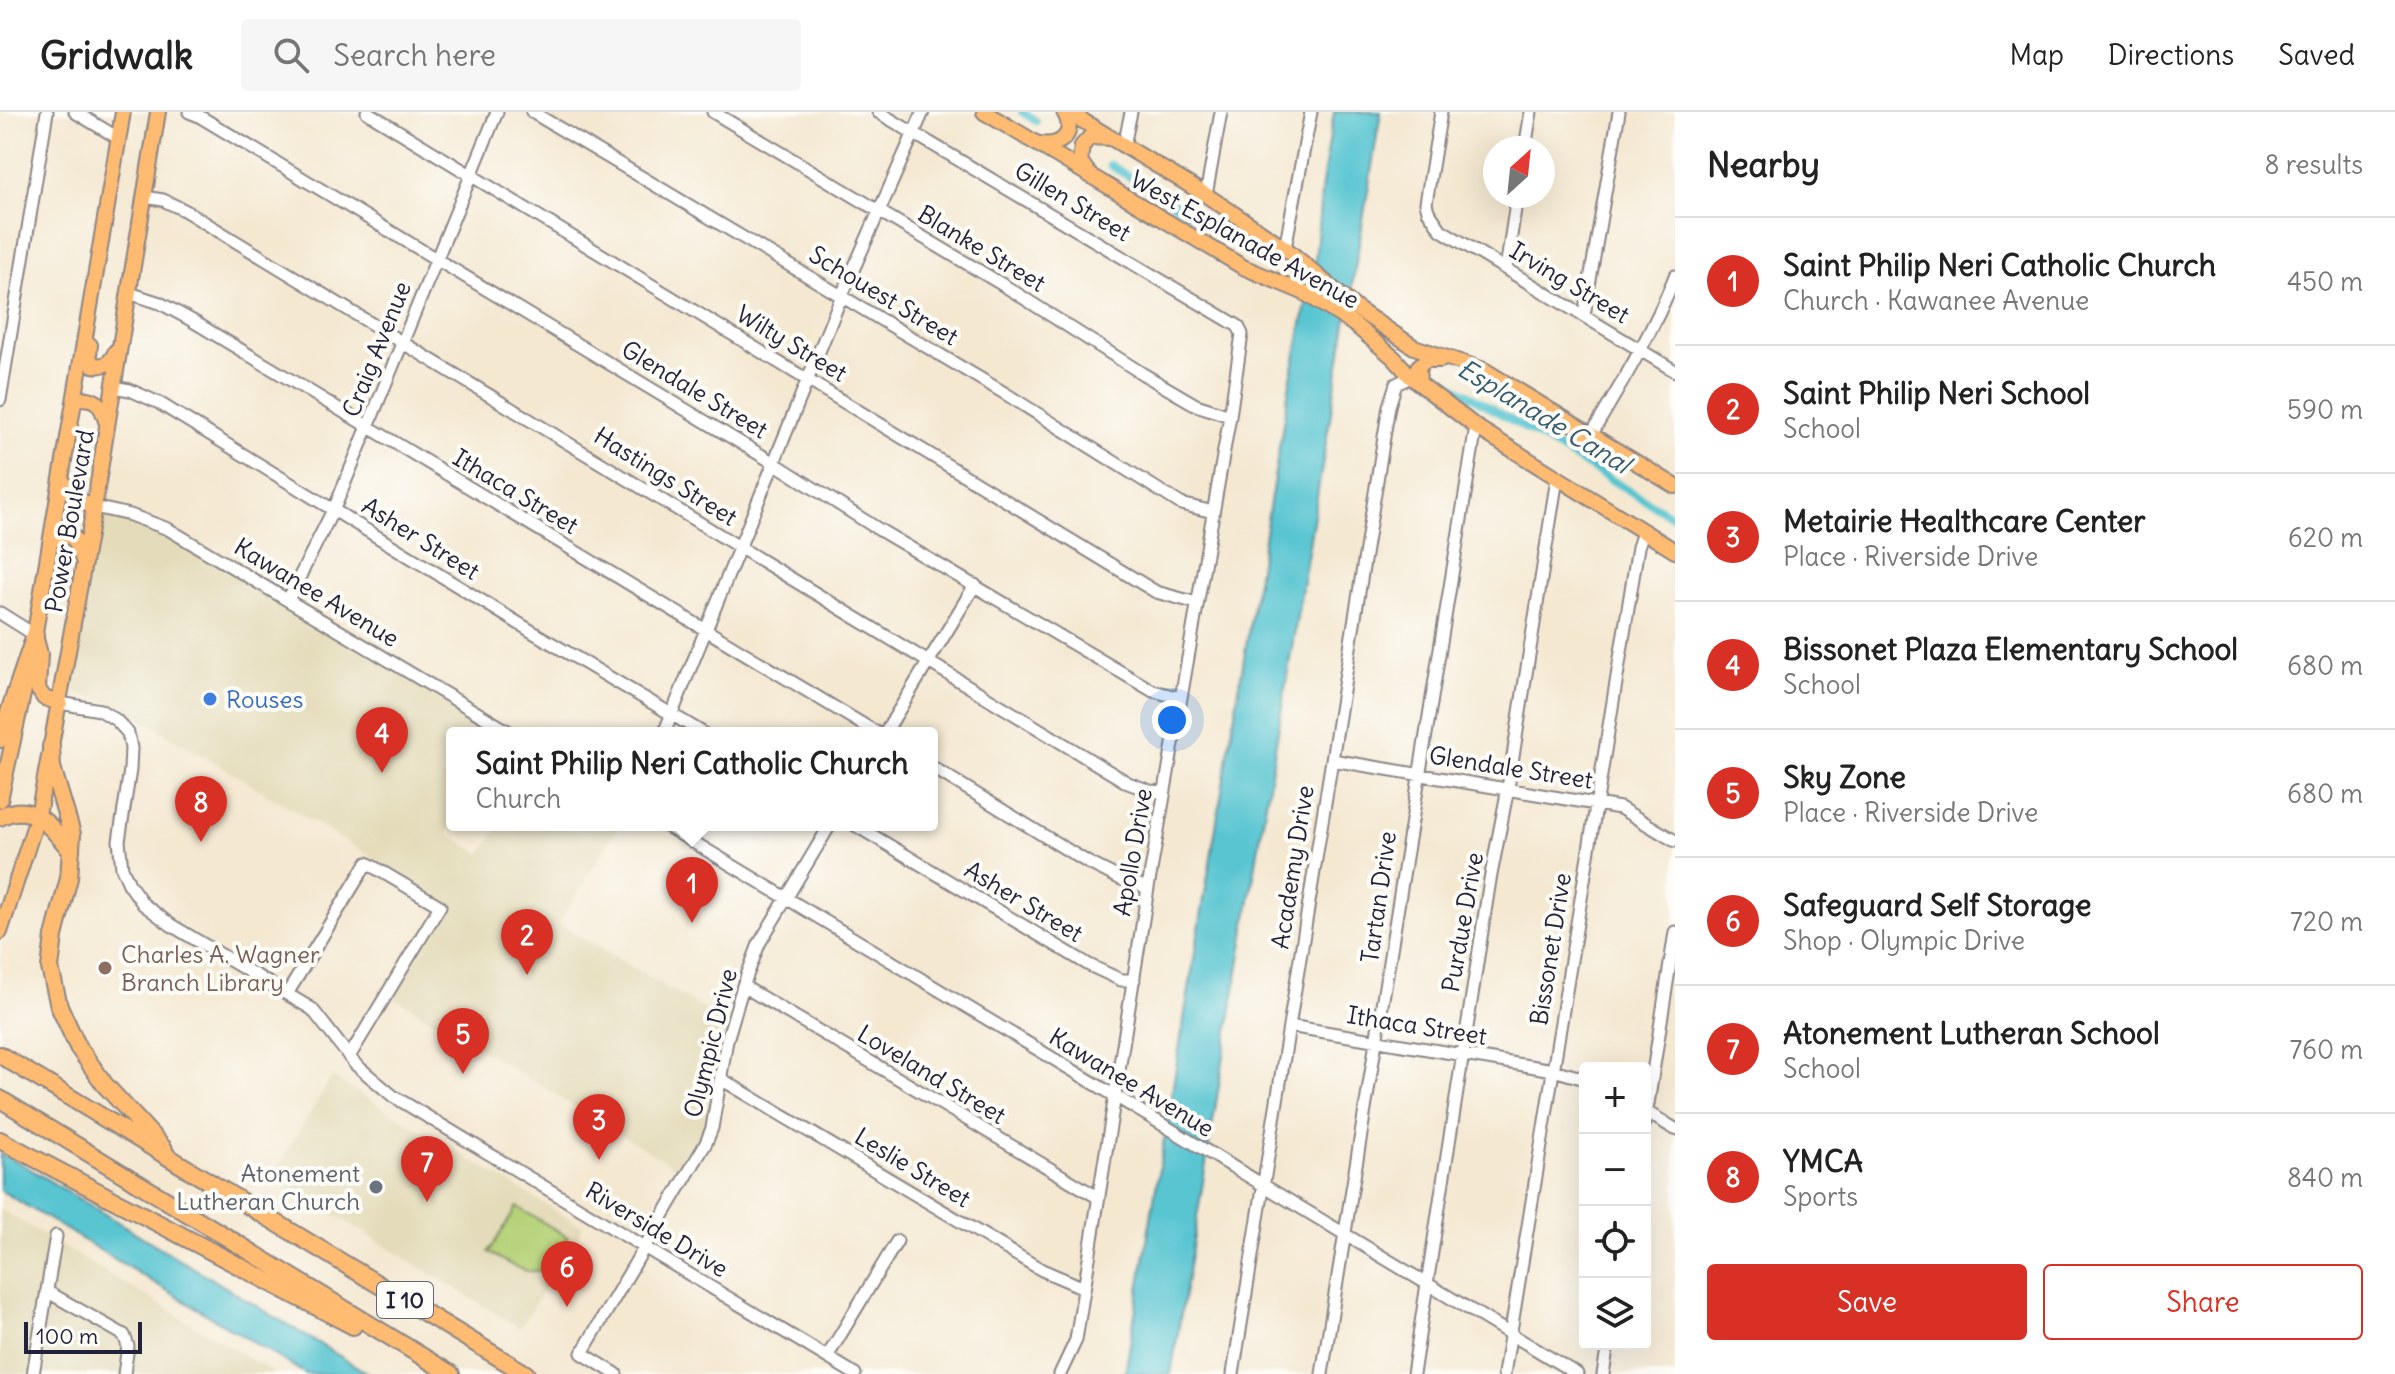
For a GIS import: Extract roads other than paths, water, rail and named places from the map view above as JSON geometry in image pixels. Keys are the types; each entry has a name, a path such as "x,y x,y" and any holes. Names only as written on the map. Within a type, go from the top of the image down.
{"highway":[{"path":"0,739 35,635"},
{"path":"51,746 52,767 72,834 69,878 54,936 50,968 59,1006 78,1047 105,1085 159,1141 169,1157"},
{"path":"0,817 17,811 38,815 47,821 71,851"},
{"name":"I 10","path":"0,1055 526,1374"},
{"name":"I 10","path":"0,1099 451,1374"},
{"path":"0,1140 444,1374"}],"main road":[{"name":"Power Boulevard","path":"0,800 52,541 123,112"},
{"path":"150,112 155,128"},
{"name":"Power Boulevard","path":"0,932 38,815 60,703 158,112"},
{"name":"West Esplanade Avenue","path":"984,112 1243,267 1305,293 1355,325 1415,380 1476,427 1675,551"},
{"path":"1035,143 1049,146 1062,142 1070,126 1066,112"},
{"name":"West Esplanade Avenue","path":"1066,112 1206,195 1285,248 1357,309 1414,347 1484,370 1675,486"},
{"path":"1092,178 1080,161 1082,146 1090,137 1110,138"},
{"path":"87,329 91,341 89,356 93,365 111,362 121,345"},
{"path":"1415,380 1418,367 1426,360 1453,360"},
{"path":"75,399 88,397 97,401 103,408 107,426"},
{"path":"62,480 68,491 94,507"},
{"path":"52,541 62,535 74,538 84,564"},
{"path":"35,635 40,654 38,689 44,698 60,703"},
{"path":"39,670 49,682 64,676"}],"street":[{"path":"0,400 47,112"},
{"path":"75,112 118,138"},
{"name":"Glendale Street","path":"189,112 437,259 878,529 1153,691 1181,698"},
{"name":"Wilty Street","path":"367,112 1156,592 1197,603"},
{"name":"Craig Avenue","path":"288,600 334,509 497,112"},
{"name":"Schouest Street","path":"532,112 842,295 1181,504 1213,512"},
{"name":"Blanke Street","path":"713,112 1196,405 1230,416"},
{"name":"Gillen Street","path":"878,112 1238,326 1242,334"},
{"path":"666,727 842,295 923,112"},
{"path":"1124,146 1131,112"},
{"path":"1206,195 1221,112"},
{"path":"1285,248 1311,112"},
{"name":"Irving Street","path":"1441,112 1426,203 1441,230 1675,371"},
{"path":"1527,136 1531,112"},
{"path":"1584,315 1619,112"},
{"name":"Hastings Street","path":"144,197 163,200 184,210 1128,783 1150,791 1164,792"},
{"path":"1506,269 1515,208"},
{"path":"1591,435 1641,350 1675,276"},
{"name":"Ithaca Street","path":"129,293 160,303 191,320 867,727"},
{"name":"Apollo Drive","path":"1060,1374 1076,1340 1148,888 1242,334"},
{"name":"Academy Drive","path":"1233,1374 1389,406 1396,384 1415,380"},
{"name":"Asher Street","path":"113,387 130,390 159,403 693,727"},
{"name":"Tartan Drive","path":"1322,1374 1476,427"},
{"name":"Purdue Drive","path":"1413,1374 1557,478"},
{"name":"Kawanee Avenue","path":"94,507 130,515 168,529 501,727"},
{"name":"Bissonet Drive","path":"1504,1374 1595,803 1643,532"},
{"path":"889,727 975,585"},
{"path":"0,613 35,635"},
{"name":"Riverside Drive","path":"60,703 100,710 116,720 128,733 130,770 119,841 122,868 143,904 171,925 312,1009 349,1057 370,1079 393,1096 855,1374"},
{"name":"Glendale Street","path":"1332,760 1595,803 1630,813 1675,841"},
{"path":"938,771 1087,862 1148,888"},
{"name":"Kawanee Avenue","path":"675,831 1577,1374"},
{"name":"Olympic Drive","path":"616,1374 582,1353 706,1143 712,1128 727,1040 759,944 826,831"},
{"name":"Asher Street","path":"865,831 1089,965 1121,980 1134,980"},
{"path":"287,994 367,863 440,906 349,1057"},
{"path":"1651,1083 1675,932"},
{"name":"Loveland Street","path":"743,986 1099,1198"},
{"name":"Ithaca Street","path":"1289,1026 1553,1070 1579,1077"},
{"name":"Leslie Street","path":"721,1079 1042,1270 1084,1288"},
{"path":"1651,1117 1675,1129"},
{"path":"33,1374 56,1236"},
{"path":"827,1357 897,1241"},
{"path":"48,1292 124,1335 127,1357 124,1374"},
{"path":"1603,1374 1607,1350"}],"water":[{"path":"1334,112 1381,112 1171,1374 1125,1374 1289,388 1315,261 1322,184"},
{"path":"0,1154 20,1163 369,1374 306,1374 0,1190"}],"waterway":[{"name":"Esplanade Canal","path":"1022,112 1036,121"},
{"name":"Esplanade Canal","path":"1110,165 1244,247"},
{"name":"Esplanade Canal","path":"1434,374 1675,518"}],"place":[{"name":"Rouses","path":"210,699"},
{"name":"Bissonet Plaza Elementary School","path":"382,773"},
{"name":"YMCA","path":"201,842"},
{"name":"Saint Philip Neri Catholic Church","path":"692,923"},
{"name":"Charles A. Wagner Branch Library","path":"105,968"},
{"name":"Saint Philip Neri School","path":"527,975"},
{"name":"Sky Zone","path":"463,1074"},
{"name":"Metairie Healthcare Center","path":"599,1160"},
{"name":"Atonement Lutheran Church","path":"376,1187"},
{"name":"Atonement Lutheran School","path":"427,1202"},
{"name":"Safeguard Self Storage","path":"567,1307"}]}
